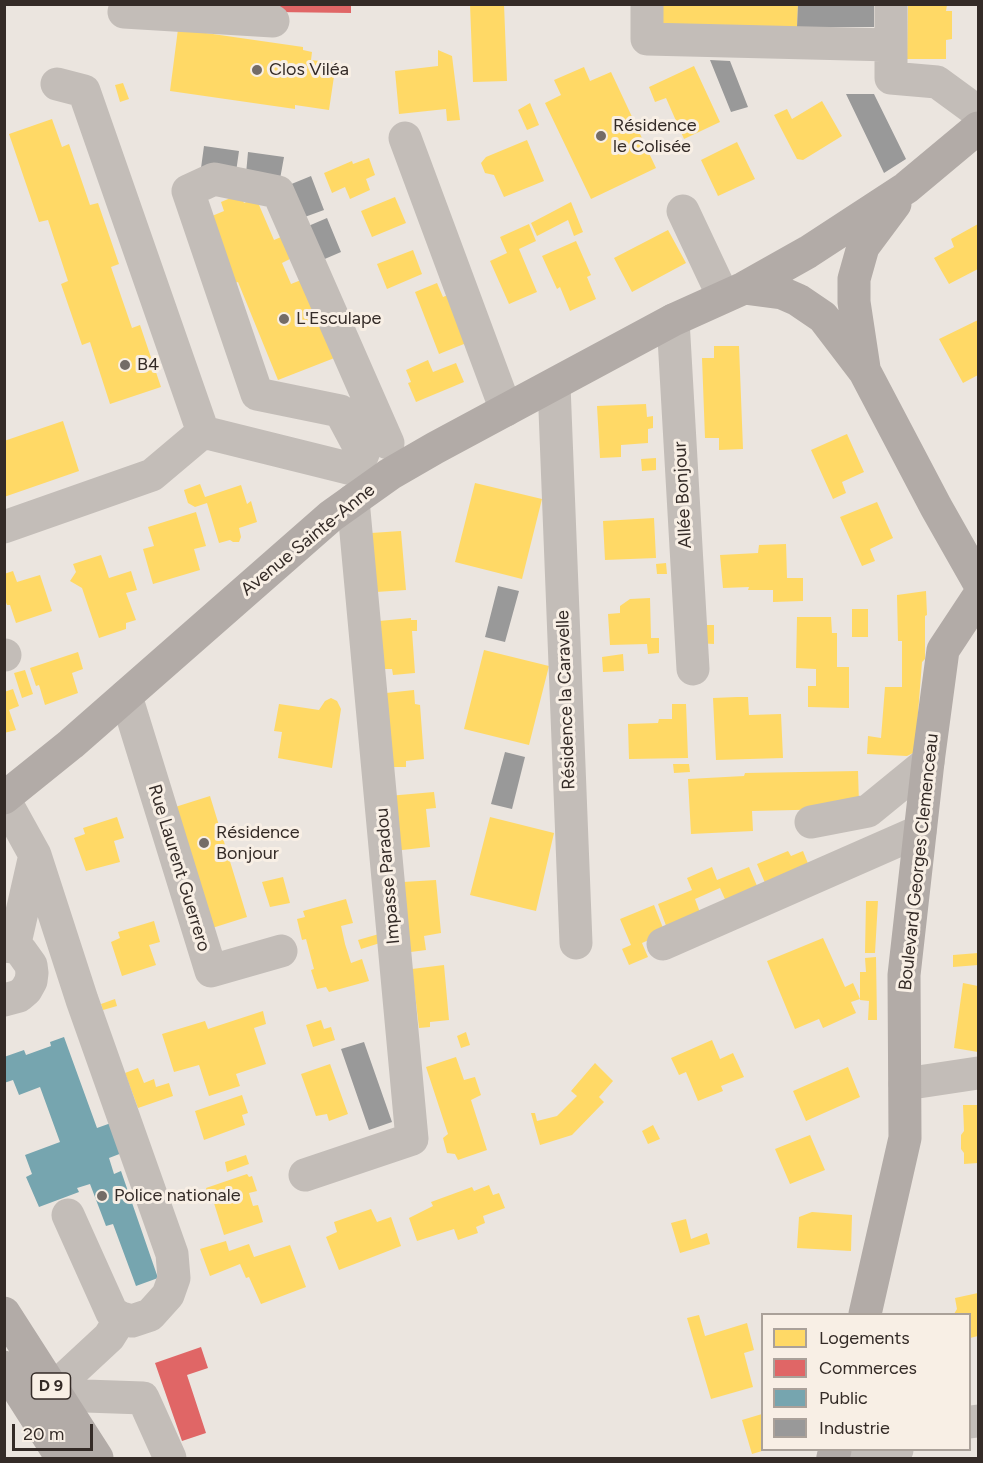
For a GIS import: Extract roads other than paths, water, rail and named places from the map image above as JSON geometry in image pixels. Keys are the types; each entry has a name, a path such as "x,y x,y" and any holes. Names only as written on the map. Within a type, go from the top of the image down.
{"main road":[{"path":"734,292 802,294 831,288 846,277 863,247 906,188 978,128"},
{"name":"Avenue Sainte-Anne","path":"4,799 126,696 354,475 390,474 673,320 734,292 808,252 906,188"},
{"path":"865,372 854,302 846,277 828,252 815,250 808,252 799,260 797,273 802,284 802,294 823,317 865,372 978,581"},
{"name":"Boulevard Georges Clemenceau","path":"865,1313 905,1138 904,975 943,650 978,597"},
{"name":"D 9","path":"4,1313 97,1458"},
{"name":"D 9","path":"4,1366 62,1458"}],"street":[{"path":"126,4 124,12 273,21"},
{"path":"648,4 647,39 891,45"},
{"path":"891,4 891,78 937,82 969,105"},
{"path":"57,84 84,92 203,432"},
{"path":"405,138 507,410"},
{"path":"354,475 278,192 214,179 188,191 257,394 340,411 354,475"},
{"path":"683,211 734,292"},
{"name":"Allée Bonjour","path":"673,320 693,669"},
{"name":"Résidence la Caravelle","path":"554,385 576,943"},
{"path":"203,432 354,475 435,448"},
{"path":"4,527 152,476 203,432"},
{"name":"Impasse Paradou","path":"304,1175 412,1139 354,475"},
{"name":"Rue Laurent Guerrero","path":"126,696 211,971 281,951"},
{"path":"811,822 868,811 928,762"},
{"path":"4,799 35,855 82,1000 172,1254 174,1278 168,1295 150,1315 132,1321 112,1313 68,1215"},
{"path":"663,944 920,831"},
{"path":"4,1000 19,996 31,981 31,965 21,951 9,946 35,855"},
{"path":"905,1084 978,1073"},
{"path":"55,1392 109,1337 121,1318"},
{"path":"55,1392 143,1398 170,1458"},
{"path":"834,1455 876,1451"}],"place":[{"name":"Clos Viléa","path":"257,70"},
{"name":"Résidence le Colisée","path":"601,136"},
{"name":"L'Esculape","path":"284,319"},
{"name":"B4","path":"125,365"},
{"name":"Résidence Bonjour","path":"204,843"},
{"name":"Police nationale","path":"102,1196"}]}
